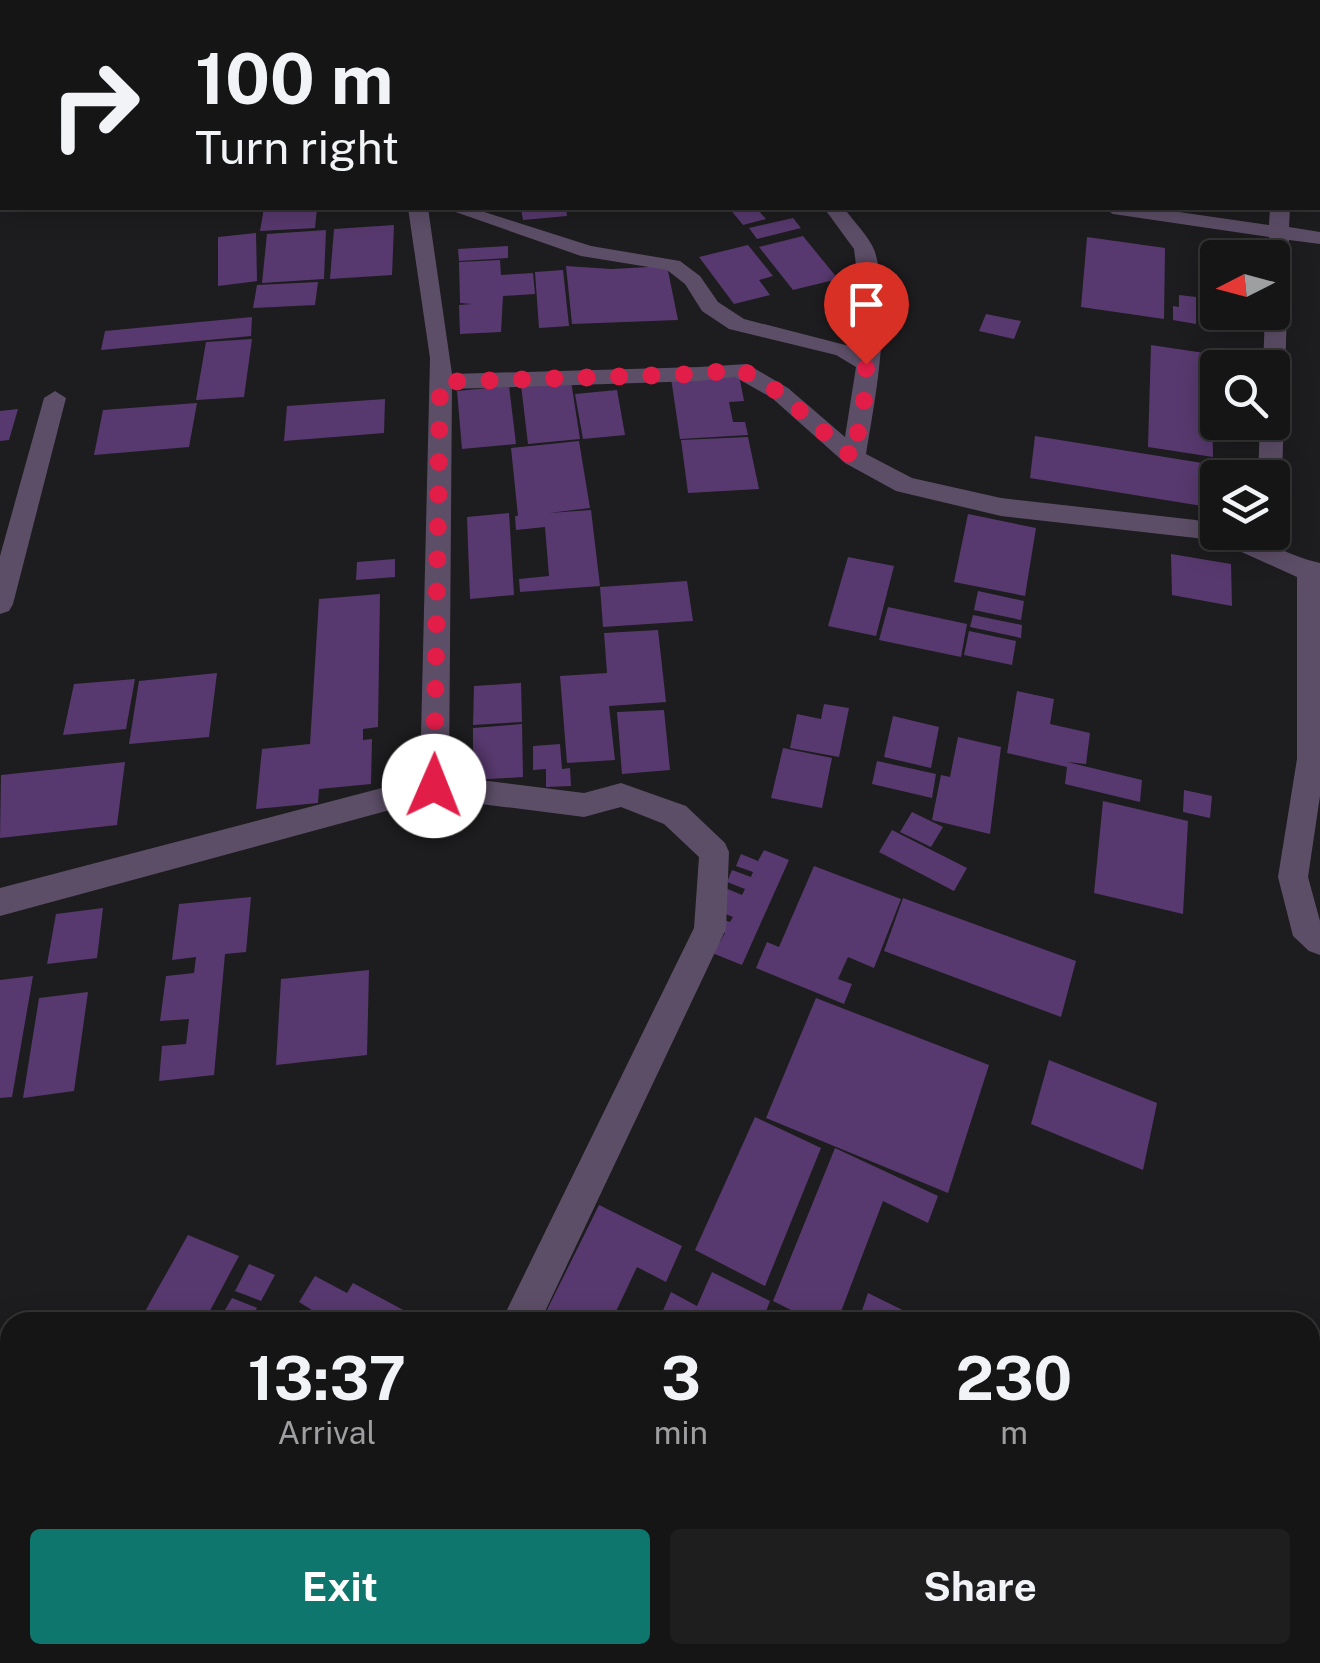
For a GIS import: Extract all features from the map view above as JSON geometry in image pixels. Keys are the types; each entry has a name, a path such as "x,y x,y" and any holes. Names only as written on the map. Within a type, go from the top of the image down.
{"street":[{"path":"418,210 441,358 434,786"},
{"path":"460,210 588,252 673,265 693,280 710,306 737,324 844,350 866,364"},
{"path":"835,210 864,249 870,289 866,390 853,458"},
{"path":"1128,210 1320,238"},
{"path":"1271,460 1280,210"},
{"path":"440,382 699,374 740,369 780,393 853,458 905,485 1001,507 1200,531"},
{"path":"0,604 5,564 55,398"},
{"path":"1279,550 1315,571 1311,759 1293,876 1304,926 1320,942"},
{"path":"0,902 434,786 584,805 621,795 675,815 714,852 710,929 525,1312"}],"building":[{"path":"264,210 317,210 315,228 260,231"},
{"path":"521,210 566,210 567,216 523,220"},
{"path":"731,210 758,210 766,219 743,225"},
{"path":"793,218 801,228 757,239 749,228"},
{"path":"394,225 392,275 330,279 334,229"},
{"path":"326,230 324,279 262,283 267,234"},
{"path":"256,233 257,281 218,286 218,237"},
{"path":"803,236 838,279 793,290 759,247"},
{"path":"1087,237 1165,248 1164,319 1081,307"},
{"path":"748,245 773,276 759,280 770,295 734,304 699,257"},
{"path":"508,246 508,258 459,261 458,249"},
{"path":"500,260 501,275 533,273 535,294 503,296 501,332 460,334 459,305 472,304 460,303 459,262"},
{"path":"566,266 667,266 678,320 572,324"},
{"path":"563,270 569,326 539,328 535,272"},
{"path":"318,282 315,305 253,308 257,285"},
{"path":"1179,295 1196,297 1196,324 1173,320 1173,306 1179,307"},
{"path":"986,314 1021,321 1014,339 979,331"},
{"path":"252,317 251,336 101,350 105,331"},
{"path":"252,339 244,397 196,400 206,342"},
{"path":"1151,345 1200,352 1200,440 1213,440 1213,457 1148,447"},
{"path":"739,375 744,401 729,402 733,422 745,422 748,435 680,439 671,378"},
{"path":"571,381 580,439 528,444 521,385"},
{"path":"509,386 516,444 462,449 457,391"},
{"path":"617,390 625,435 583,439 575,394"},
{"path":"385,399 384,433 284,441 287,406"},
{"path":"197,403 189,447 94,455 103,410"},
{"path":"18,409 9,440 0,441 0,411"},
{"path":"1035,436 1200,463 1200,506 1030,478"},
{"path":"748,437 759,489 688,493 681,440"},
{"path":"579,441 590,508 549,513 591,510 600,586 520,592 519,579 549,576 545,527 516,530 511,448"},
{"path":"509,513 514,595 470,599 467,517"},
{"path":"968,514 1036,528 1025,596 954,582"},
{"path":"1171,554 1231,564 1232,606 1172,595"},
{"path":"848,557 894,566 876,636 828,626"},
{"path":"395,559 395,577 356,580 357,562"},
{"path":"687,581 693,621 603,627 600,587"},
{"path":"978,591 1024,601 1021,620 974,610"},
{"path":"380,594 378,727 363,729 363,740 372,739 371,784 319,789 318,803 256,809 262,749 310,744 319,599"},
{"path":"888,607 967,624 961,657 879,640"},
{"path":"973,615 1022,625 1021,638 970,627"},
{"path":"658,630 666,702 609,706 615,760 567,763 560,676 607,673 604,633"},
{"path":"969,631 1016,641 1012,665 964,655"},
{"path":"217,673 209,737 129,744 139,681"},
{"path":"135,679 126,729 63,735 74,684"},
{"path":"521,683 522,722 473,725 474,686"},
{"path":"1017,691 1054,699 1050,724 1090,733 1086,764 1067,762 1142,780 1140,802 1065,784 1067,767 1007,753"},
{"path":"824,704 849,708 839,757 790,748 797,714 821,719"},
{"path":"664,710 670,770 622,774 617,712"},
{"path":"893,716 939,727 931,768 884,757"},
{"path":"522,724 523,777 473,780 473,728"},
{"path":"958,737 1001,747 990,834 932,820 941,775 950,777"},
{"path":"560,744 562,769 570,768 571,786 546,787 546,769 533,770 533,746"},
{"path":"783,748 832,758 822,808 771,798"},
{"path":"877,761 936,774 932,798 872,784"},
{"path":"125,762 117,825 0,838 1,775"},
{"path":"1184,790 1212,796 1210,818 1183,812"},
{"path":"1103,801 1188,821 1183,914 1094,893"},
{"path":"912,812 943,827 931,847 900,832"},
{"path":"892,830 967,868 954,891 879,852"},
{"path":"764,850 789,860 742,965 702,949 708,937 720,942 725,933 711,927 716,917 730,922 733,917 713,909 723,887 742,895 745,889 727,882 732,870 751,877 753,872 736,866 741,854 758,861"},
{"path":"814,866 901,899 874,968 848,957 838,979 852,984 844,1004 756,968 767,942 779,947"},
{"path":"251,897 246,952 225,954 214,1075 159,1081 162,1046 186,1044 189,1019 160,1021 166,976 194,973 196,957 172,960 179,904"},
{"path":"903,898 1076,961 1061,1017 884,951"},
{"path":"103,908 97,958 47,964 56,914"},
{"path":"369,970 367,1055 276,1065 281,979"},
{"path":"33,976 12,1097 0,1098 0,980"},
{"path":"88,992 74,1091 23,1098 39,998"},
{"path":"816,998 989,1065 948,1193 766,1118"},
{"path":"1049,1060 1157,1103 1143,1170 1031,1124"},
{"path":"755,1117 821,1148 765,1286 695,1250"},
{"path":"835,1148 938,1196 928,1223 883,1201 841,1312 795,1312 773,1301"},
{"path":"599,1205 682,1246 666,1282 637,1267 616,1312 546,1312"},
{"path":"188,1235 239,1256 209,1312 145,1312"},
{"path":"249,1264 275,1275 261,1301 235,1291"},
{"path":"712,1272 770,1301 766,1312 662,1312 671,1292 697,1306"},
{"path":"315,1276 347,1293 353,1283 407,1312 315,1312 299,1302"},
{"path":"868,1293 907,1312 861,1312"},
{"path":"232,1298 257,1308 255,1312 224,1312"}],"route":[{"path":"434,786 440,382 699,374 740,369 808,415 853,458 866,390 866,364"}]}
